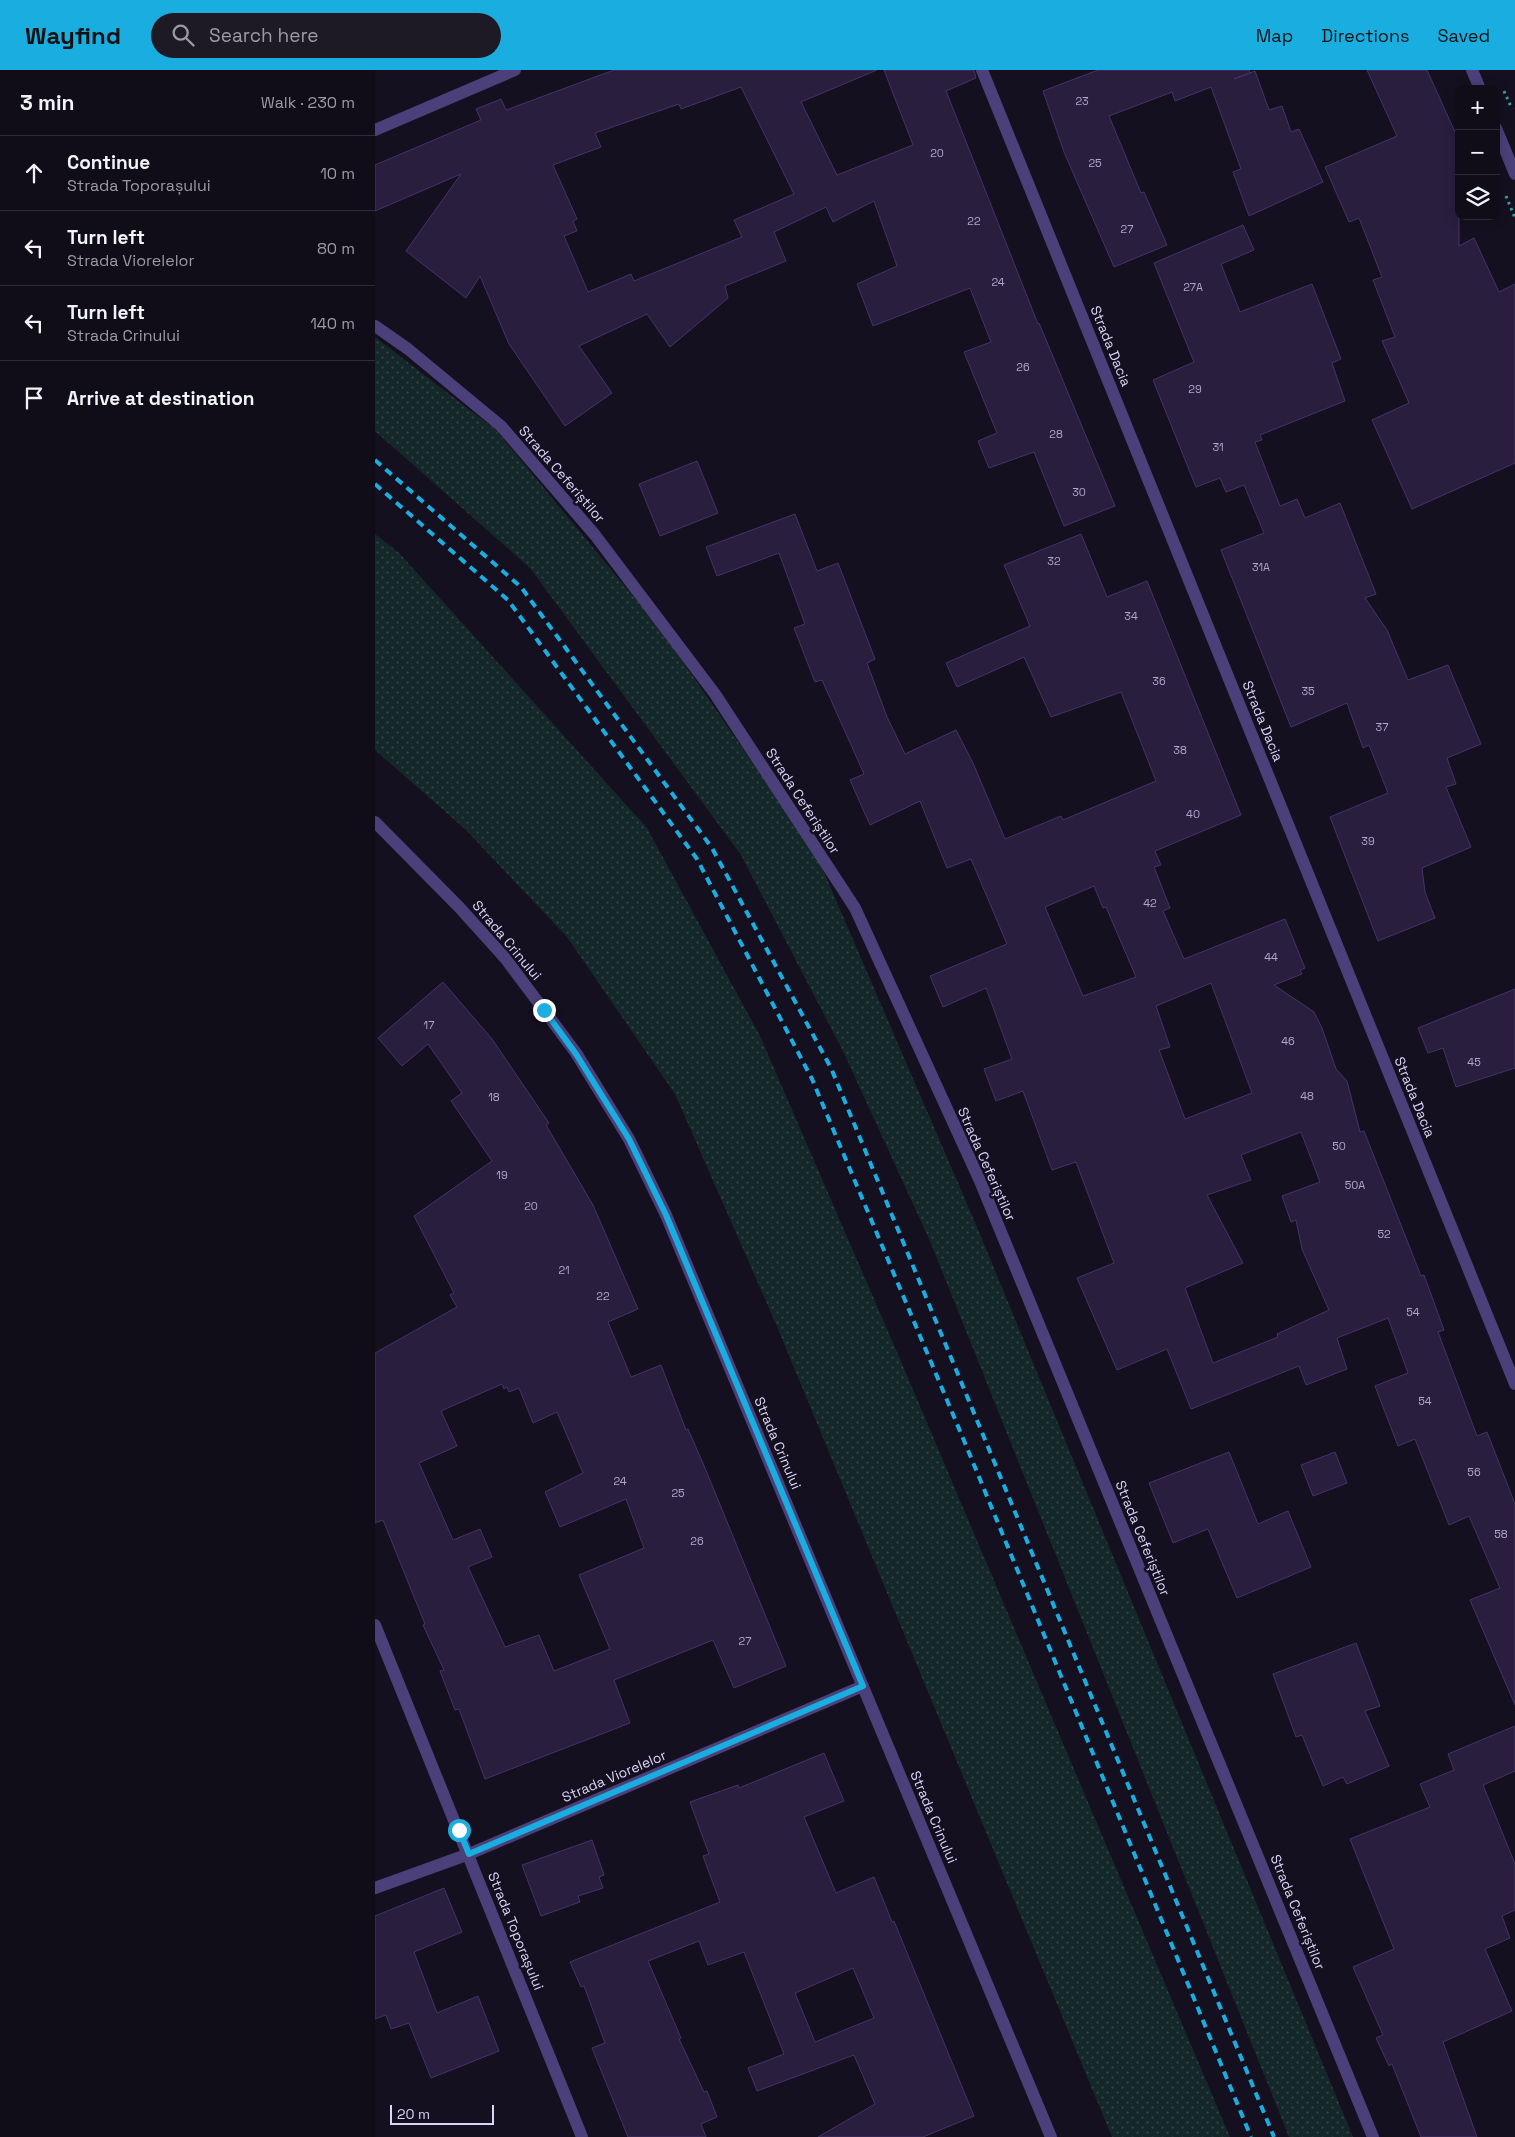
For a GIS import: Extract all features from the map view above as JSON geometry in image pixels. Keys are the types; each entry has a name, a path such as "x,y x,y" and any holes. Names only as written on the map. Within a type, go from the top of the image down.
{"street":[{"path":"375,130 515,70"},
{"name":"Strada Dacia","path":"983,70 1515,1384"},
{"path":"1472,70 1478,85"},
{"path":"1497,130 1515,174"},
{"name":"Strada Ceferiștilor","path":"375,326 408,349 501,426 595,535 715,694 855,908 983,1190 1373,2137"},
{"name":"Strada Crinului","path":"375,822 459,907 505,958 576,1054 629,1139 666,1215 1051,2137"},
{"name":"Strada Toporașului","path":"375,1625 583,2137"},
{"name":"Strada Viorelelor","path":"375,1888 469,1854 863,1686"}],"green space":[{"path":"375,337 496,430 661,630 817,856 977,1227 1353,2137 1289,2137 930,1241 843,1051 741,855 530,568 375,431"},
{"path":"375,534 399,553 647,828 760,1036 900,1359 1230,2137 1112,2137 776,1324 675,1094 567,937 465,829 375,750"}],"building":[{"path":"614,70 877,70 801,102 837,175 913,145 884,70 974,70 976,78 946,91 1038,324 1115,506 1064,526 1034,452 989,468 978,441 997,433 964,352 991,342 970,288 873,326 857,284 897,266 874,201 833,222 826,207 774,232 786,261 725,286 728,298 670,347 647,314 579,346 612,393 565,426 509,344 480,276 466,298 406,251 461,174 375,211 375,165 481,120 476,109 501,99 506,110","holes":["741,87 794,194 734,220 742,237 634,281 631,274 588,292 564,236 577,231 573,221 577,219 553,165 601,147 595,133 679,104 681,109"]},
{"path":"1098,70 1249,70 1250,73 1255,71 1269,110 1282,106 1291,132 1299,129 1323,182 1249,216 1233,172 1241,169 1211,87 1175,101 1172,92 1109,116 1141,193 1144,192 1167,245 1114,267 1064,152 1043,91"},
{"path":"1367,70 1427,70 1455,132 1455,220 1459,220 1459,246 1474,238 1499,292 1515,284 1515,463 1412,509 1372,420 1409,403 1382,341 1395,337 1373,280 1382,277 1359,218 1349,222 1325,167 1397,136"},
{"path":"1243,225 1254,250 1221,264 1240,312 1312,284 1341,359 1332,363 1345,401 1260,435 1262,440 1255,442 1280,506 1297,499 1305,518 1340,503 1376,594 1365,598 1387,630 1408,680 1448,665 1481,744 1447,758 1456,784 1446,787 1471,847 1422,868 1425,892 1435,918 1378,941 1330,817 1388,793 1369,745 1363,748 1347,703 1291,727 1221,550 1264,533 1244,485 1226,492 1220,478 1196,487 1153,380 1194,362 1154,263"},
{"path":"697,461 718,513 660,536 639,484"},
{"path":"795,514 817,571 838,563 875,659 867,663 887,717 905,754 956,730 973,763 1005,839 1061,816 1063,820 1156,781 1121,692 1051,717 1024,657 957,687 946,663 1030,626 1004,565 1081,534 1107,597 1147,581 1241,815 1155,851 1161,865 1154,867 1170,908 1163,911 1184,959 1285,919 1305,968 1300,970 1302,974 1274,985 1314,1012 1322,1028 1336,1069 1347,1081 1360,1132 1364,1131 1421,1276 1424,1275 1444,1330 1438,1332 1477,1436 1487,1432 1515,1504 1515,1705 1470,1600 1500,1588 1469,1516 1449,1525 1415,1439 1398,1446 1375,1386 1408,1373 1388,1318 1337,1338 1347,1369 1306,1385 1299,1366 1191,1409 1167,1349 1117,1370 1077,1278 1114,1263 1076,1162 1052,1170 1023,1091 996,1101 984,1069 1012,1059 986,988 943,1007 930,976 1007,944 971,859 947,868 920,801 870,825 850,780 864,774 822,680 815,682 794,628 805,624 779,553 717,576 706,547","holes":["1094,886 1103,908 1106,907 1136,977 1083,996 1045,907","1211,983 1252,1093 1185,1119 1159,1050 1170,1047 1156,1006","1301,1132 1320,1182 1282,1196 1291,1222 1296,1220 1302,1249 1329,1310 1277,1334 1278,1337 1213,1363 1185,1288 1243,1263 1207,1195 1251,1180 1241,1155"]},
{"path":"443,982 492,1039 549,1123 546,1125 593,1205 638,1309 608,1322 631,1377 661,1365 686,1430 688,1429 705,1468 786,1666 734,1688 713,1640 614,1680 630,1723 485,1779 459,1709 455,1710 440,1671 444,1670 423,1625 425,1624 383,1520 375,1523 375,1353 457,1307 450,1295 454,1293 414,1216 492,1161 451,1101 462,1093 428,1044 402,1066 378,1038","holes":["502,1384 504,1389 507,1387 509,1392 519,1388 533,1423 557,1412 583,1473 545,1492 560,1527 626,1499 644,1548 579,1575 610,1649 554,1671 539,1635 505,1647 468,1567 492,1557 480,1529 453,1540 419,1463 457,1446 441,1411"]},
{"path":"1515,989 1515,1068 1456,1087 1443,1048 1428,1053 1418,1028"},
{"path":"1229,1452 1258,1524 1288,1511 1311,1567 1237,1598 1208,1529 1173,1543 1149,1483"},
{"path":"1335,1452 1347,1483 1313,1496 1301,1465"},
{"path":"1356,1643 1380,1706 1365,1711 1389,1766 1347,1784 1343,1777 1323,1786 1302,1735 1296,1737 1273,1674"},
{"path":"1515,1726 1515,1771 1483,1785 1515,1864 1515,1910 1502,1916 1510,1938 1485,1949 1512,2011 1443,2042 1477,2137 1421,2137 1392,2064 1389,2066 1376,2038 1383,2035 1353,1967 1394,1949 1350,1839 1430,1807 1420,1784 1454,1770 1448,1754"},
{"path":"824,1753 844,1801 804,1817 836,1893 874,1877 974,2116 923,2137 818,2137 875,2104 854,2055 757,2091 748,2068 784,2054 744,1952 708,1965 699,1941 648,1961 681,2038 679,2039 704,2092 707,2091 717,2117 701,2124 706,2137 628,2137 592,2048 605,2043 584,1986 581,1987 570,1962 720,1902 703,1856 709,1854 690,1802 738,1785 739,1788","holes":["853,1968 874,2018 815,2042 795,1993"]},
{"path":"592,1840 604,1875 599,1877 603,1888 578,1896 580,1902 541,1916 522,1865"},
{"path":"444,1888 462,1932 414,1952 437,2013 478,1996 499,2051 431,2078 409,2023 391,2029 386,2015 375,2019 375,1916"}],"railway":[{"path":"375,460 521,587 712,848 831,1068 1274,2137"},
{"path":"375,484 508,600 697,859 812,1079 965,1443 1251,2137"}],"route":[{"path":"459,1830 469,1854 863,1686 666,1215 629,1139 576,1054 544,1010"}]}
